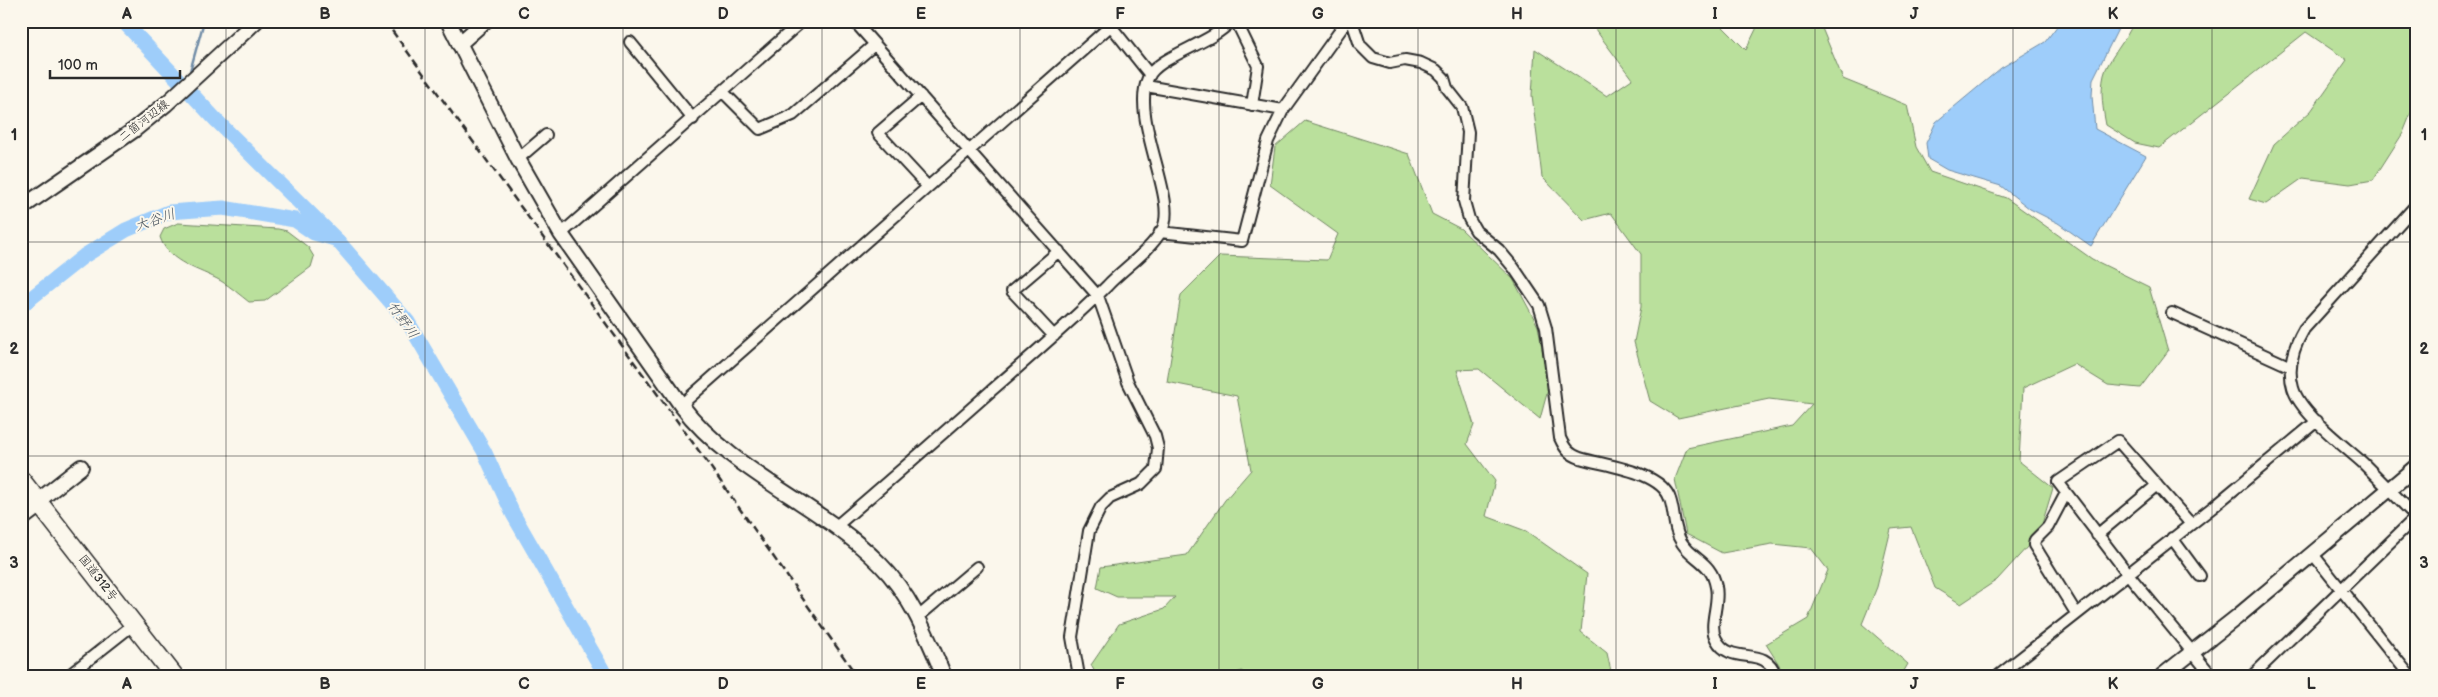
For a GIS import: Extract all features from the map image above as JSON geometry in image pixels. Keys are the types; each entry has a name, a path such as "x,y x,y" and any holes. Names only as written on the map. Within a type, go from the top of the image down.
{"highway":[{"name":"国道312号","path":"21,480 174,676"}],"street":[{"name":"二箇河辺線","path":"21,208 134,130 166,104 256,21"},
{"path":"448,21 518,159 561,234 696,425 717,446 835,527 865,550 886,570 918,617 944,676"},
{"path":"459,44 485,21"},
{"path":"561,234 802,21"},
{"path":"854,21 1098,296 1128,382 1154,436 1158,448 1156,469 1141,484 1110,498 1101,507 1089,532 1072,637 1079,676"},
{"path":"835,527 1054,336 1098,296 1160,232 1163,228 1165,201 1148,134 1146,86 1150,75 1158,66 1218,34 1231,21"},
{"path":"1236,21 1258,66 1252,105"},
{"path":"1160,232 1242,241 1268,141 1284,110 1347,21"},
{"path":"1352,21 1360,44 1373,58 1390,63 1405,60 1421,63 1436,70 1444,78 1447,88 1462,107 1468,132 1464,201 1469,218 1476,231 1499,250 1514,268 1539,305 1547,337 1560,438 1564,448 1580,458 1644,475 1663,486 1671,501 1679,539 1683,546 1703,561 1714,578 1718,600 1714,626 1715,638 1728,652 1742,657 1756,656 1768,661 1776,676"},
{"path":"681,405 1114,24 1150,75"},
{"path":"630,42 693,119"},
{"path":"723,92 760,129 793,115 874,45"},
{"path":"1146,86 1284,110"},
{"path":"921,96 878,132 928,187"},
{"path":"518,159 546,134"},
{"path":"2252,676 2416,517 2302,406 2293,388 2291,367 2298,339 2304,329 2417,204"},
{"path":"1054,336 1012,291 1060,251"},
{"path":"2172,312 2291,367"},
{"path":"1998,676 2191,524 2317,421"},
{"path":"2191,524 2118,441 2058,482 2128,574 2212,676"},
{"path":"2162,676 2237,617 2417,466"},
{"path":"21,522 81,467"},
{"path":"2098,535 2157,485"},
{"path":"2066,493 2048,528 2035,540 2034,545 2076,613"},
{"path":"2172,538 2200,576"},
{"path":"2312,553 2410,676"},
{"path":"918,617 977,567"},
{"path":"68,676 134,624"}],"green space":[{"path":"1589,21 1717,21 1746,50 1760,21 1819,21 1843,79 1907,105 1916,147 1930,172 2006,198 2092,259 2149,287 2168,351 2140,388 2108,385 2074,364 2023,388 2019,461 2053,488 2039,534 1997,580 1961,604 1935,588 1911,527 1891,529 1877,587 1862,624 1908,664 1901,676 1786,676 1766,644 1808,619 1828,570 1811,548 1772,544 1722,553 1686,534 1675,479 1687,448 1792,426 1812,404 1769,399 1678,418 1650,401 1634,342 1641,307 1641,254 1611,213 1584,220 1542,177 1532,95 1535,49 1607,96 1632,79"},
{"path":"2134,21 2417,21 2417,98 2403,133 2373,180 2350,184 2303,178 2266,204 2249,199 2274,144 2311,111 2347,60 2306,32 2159,148 2135,143 2106,125 2102,94 2104,75"},
{"path":"1305,121 1409,154 1432,214 1461,229 1513,279 1538,326 1549,386 1540,419 1479,369 1457,370 1474,425 1467,444 1495,481 1486,516 1526,531 1587,574 1581,632 1607,653 1612,676 1246,676 1242,671 1226,676 1097,676 1091,665 1119,624 1164,609 1175,597 1117,597 1097,588 1101,567 1187,555 1225,500 1251,470 1237,396 1167,382 1181,295 1220,256 1327,260 1338,234 1270,185 1275,147"},
{"path":"178,223 287,231 308,247 314,257 311,267 265,301 249,302 221,281 186,264 170,253 160,237 164,229"}],"water":[{"path":"2061,21 2122,21 2093,79 2092,96 2095,129 2146,156 2091,246 2058,223 2030,209 2001,186 1947,170 1928,159 1926,143 1936,122 2001,68 2045,42"}],"waterway":[{"name":"竹野川","path":"123,21 217,121 337,240 408,322 484,451 513,514 606,676"},
{"path":"189,75 204,21"},
{"name":"大谷川","path":"21,306 84,256 126,230 169,212 223,208 295,220 314,233 335,239"}],"railway":[{"path":"385,21 707,462 857,676"}]}
